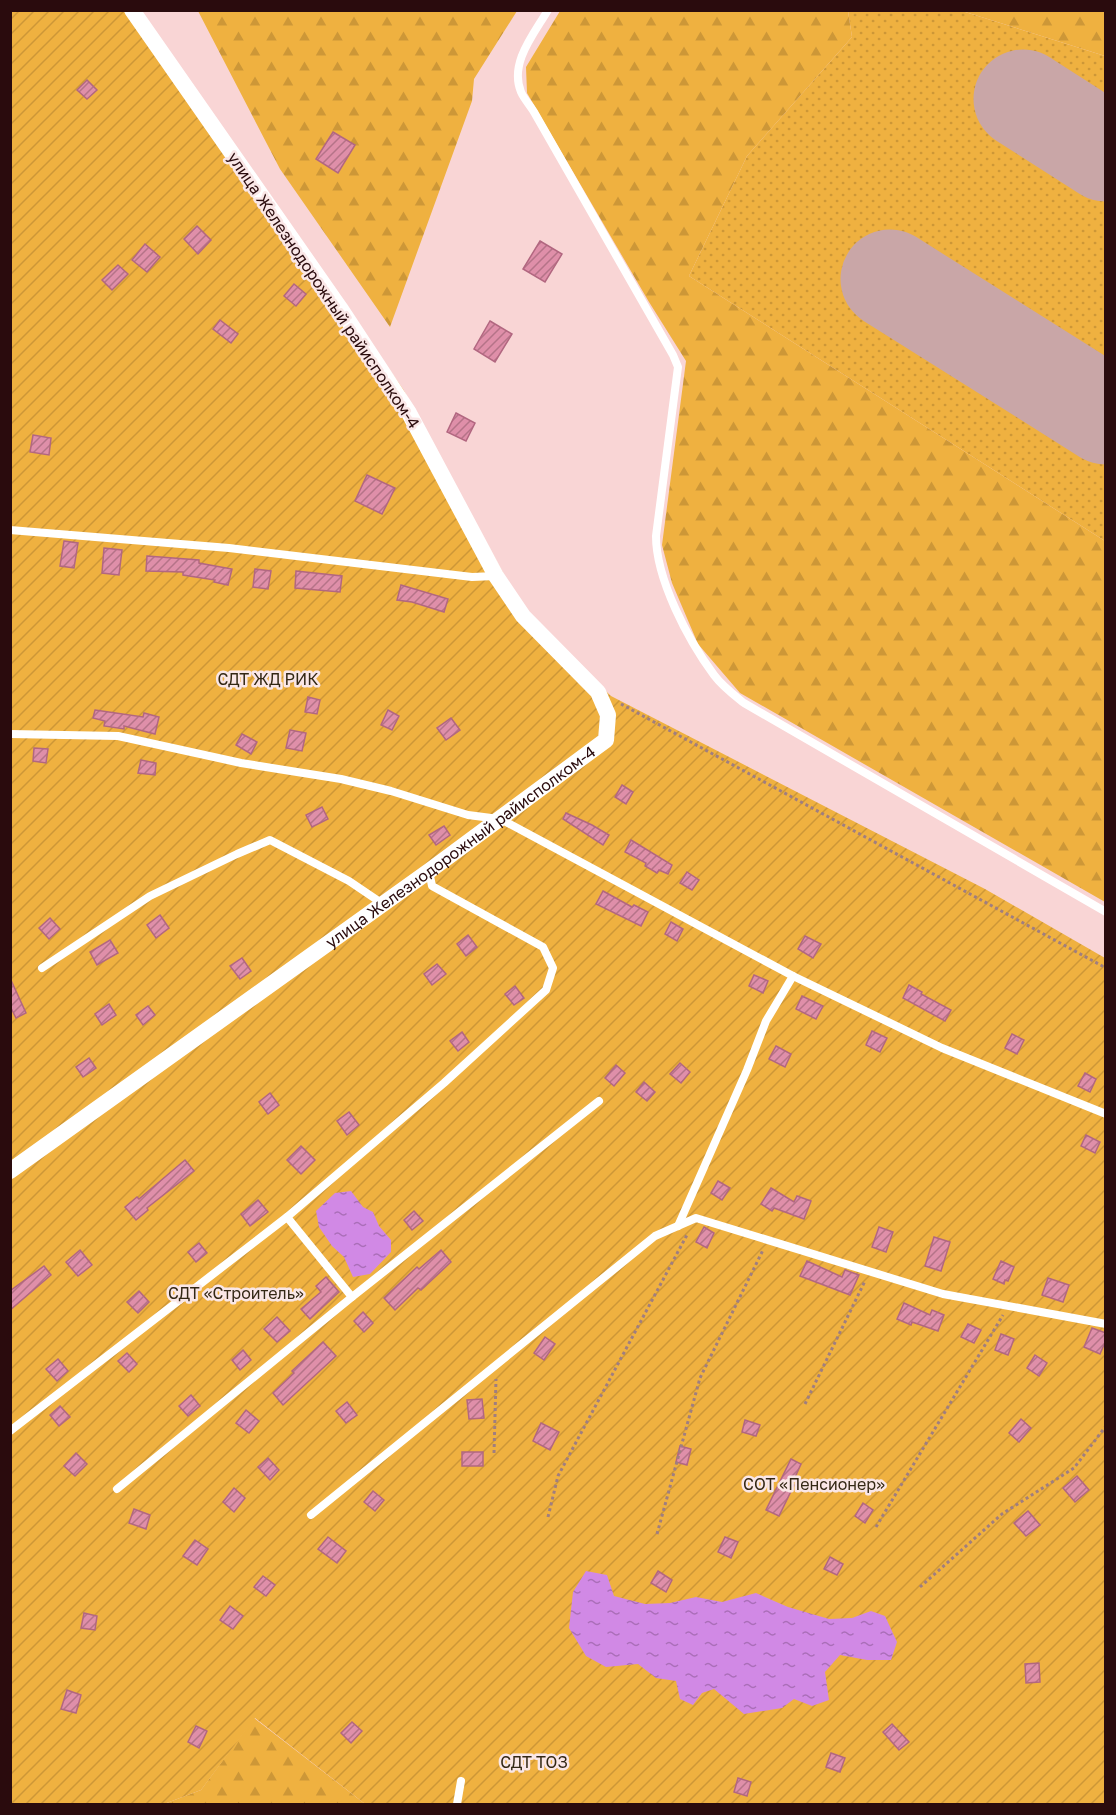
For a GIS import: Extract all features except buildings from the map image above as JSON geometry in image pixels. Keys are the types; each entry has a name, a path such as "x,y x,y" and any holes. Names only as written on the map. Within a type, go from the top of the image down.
{"street":[{"name":"улица Железнодорожный райисполком-4","path":"10,1171 503,820 606,740 608,715 598,692 523,616 496,576 410,413 132,10"}],"lane":[{"path":"548,10 525,47 520,60 518,75 521,92 633,284 678,367 656,536 656,552 667,587 692,643 715,677 744,704 1106,912"},
{"path":"10,530 229,548 472,576 496,576"},
{"path":"10,734 118,736 241,763 341,779 391,791 468,815 503,820 793,976 942,1048 1106,1114"},
{"path":"42,968 150,896 270,840 349,881 383,904"},
{"path":"10,1431 286,1217 444,1083 546,990 553,968 543,947 432,886 429,871"},
{"path":"678,1226 747,1070 766,1021 793,976"},
{"path":"117,1489 352,1297 599,1101"},
{"path":"286,1217 352,1297"},
{"path":"311,1515 655,1236 696,1218 943,1294 1106,1324"},
{"path":"457,1804 461,1781"}],"path":[{"path":"598,692 1106,968"},
{"path":"548,1517 558,1476 696,1218"},
{"path":"657,1534 700,1378 768,1240"},
{"path":"805,1404 870,1271"},
{"path":"876,1527 1009,1306"},
{"path":"494,1453 496,1365"},
{"path":"920,1587 1002,1514 1074,1468 1106,1426"}],"green space":[{"path":"11,11 137,11 403,389 527,617 611,696 985,889 1105,958 1105,1804 365,1804 255,1718 201,1790 164,1804 11,1804"},
{"path":"198,11 517,11 474,79 472,101 390,327 280,169"},
{"path":"560,11 848,11 852,37 747,156 689,276 1105,541 1105,902 740,693 698,644 672,583 662,545 686,361 527,93 526,67"},
{"path":"848,11 962,11 1105,56 1105,114 1047,78 1023,70 992,120 1105,193 1105,541 689,276 747,156 852,37"},
{"path":"962,11 1105,11 1105,56"},
{"path":"254,1718 365,1804 164,1804 201,1790"}],"water":[{"path":"351,1191 363,1207 373,1212 379,1226 391,1240 391,1252 370,1274 353,1277 344,1257 332,1246 319,1227 316,1211 335,1193"},
{"path":"586,1571 607,1575 614,1596 645,1604 670,1603 696,1597 722,1602 756,1593 788,1607 829,1619 852,1618 871,1611 885,1616 897,1642 891,1660 867,1660 840,1655 825,1672 829,1700 812,1706 794,1699 782,1708 744,1714 714,1689 702,1693 693,1705 680,1699 676,1681 656,1678 638,1664 606,1667 586,1656 569,1628 573,1592"}],"runway":[{"path":"1023,99 1106,152"},
{"path":"890,279 1106,415"}],"park label":[{"name":"СДТ ЖД РИК","path":"268,679"},
{"name":"СДТ «Строитель»","path":"236,1293"},
{"name":"СОТ «Пенсионер»","path":"814,1484"},
{"name":"СДТ ТОЗ","path":"534,1762"}]}
